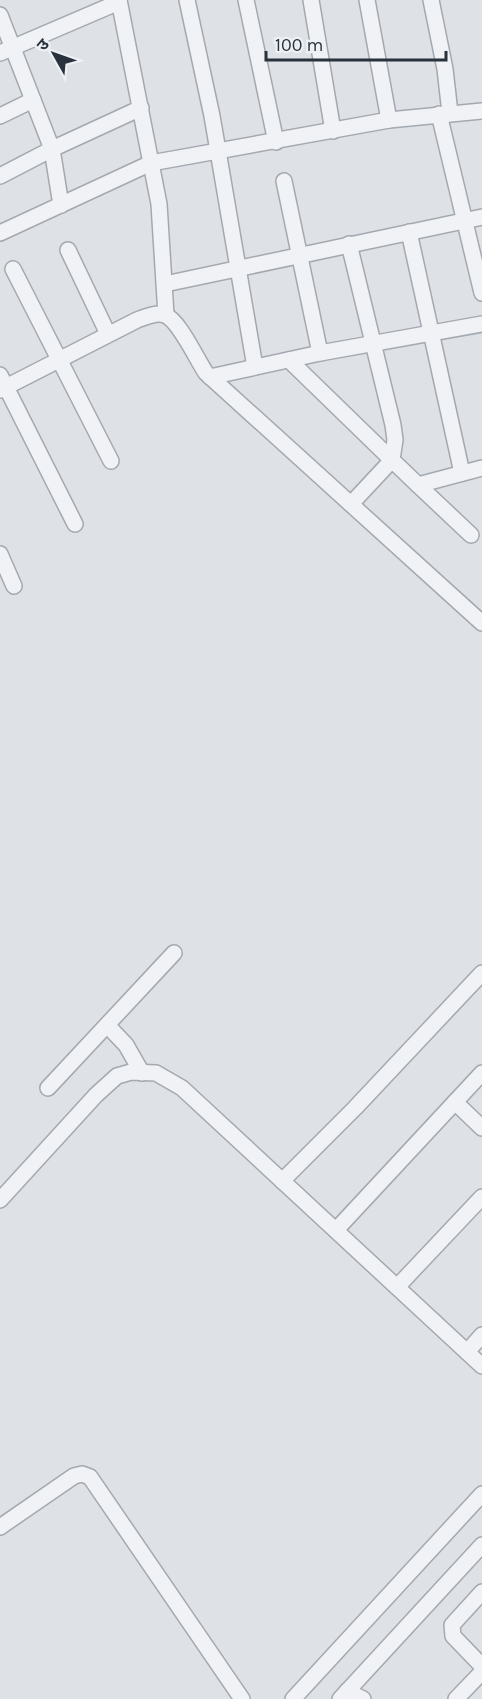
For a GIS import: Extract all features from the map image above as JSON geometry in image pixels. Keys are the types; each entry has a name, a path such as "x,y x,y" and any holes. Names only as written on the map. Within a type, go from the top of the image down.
{"street":[{"path":"188,0 219,152 255,367"},
{"path":"246,0 276,141"},
{"path":"310,0 333,131"},
{"path":"367,0 389,120"},
{"path":"431,0 445,69 444,113 464,221 482,293"},
{"path":"6,50 119,1 159,204 166,315"},
{"path":"0,15 6,50 33,100 52,149 61,205"},
{"path":"0,116 33,100"},
{"path":"0,176 141,108"},
{"path":"0,233 152,163 389,120 482,111"},
{"path":"284,181 320,353"},
{"path":"165,284 482,217"},
{"path":"409,232 462,473"},
{"path":"349,244 395,440 392,460 351,504"},
{"path":"68,250 108,334"},
{"path":"13,269 111,461"},
{"path":"75,524 2,384 59,360 137,320 159,314 166,315 174,321 210,377 482,623"},
{"path":"210,377 320,353 482,324"},
{"path":"289,360 471,535"},
{"path":"418,485 482,468"},
{"path":"0,554 14,585"},
{"path":"48,1088 174,953"},
{"path":"282,1181 355,1108 482,973"},
{"path":"107,1025 126,1045 142,1073"},
{"path":"0,1200 96,1095 117,1076 131,1072 156,1073 182,1088 482,1366"},
{"path":"336,1230 482,1073"},
{"path":"455,1102 482,1128"},
{"path":"396,1287 482,1197"},
{"path":"467,1352 482,1335"},
{"path":"0,1527 74,1476 82,1474 90,1477 242,1699"},
{"path":"294,1699 482,1494"},
{"path":"344,1695 482,1545"},
{"path":"456,1699 481,1675 453,1636 452,1624 482,1592"},
{"path":"344,1695 363,1699"}]}
